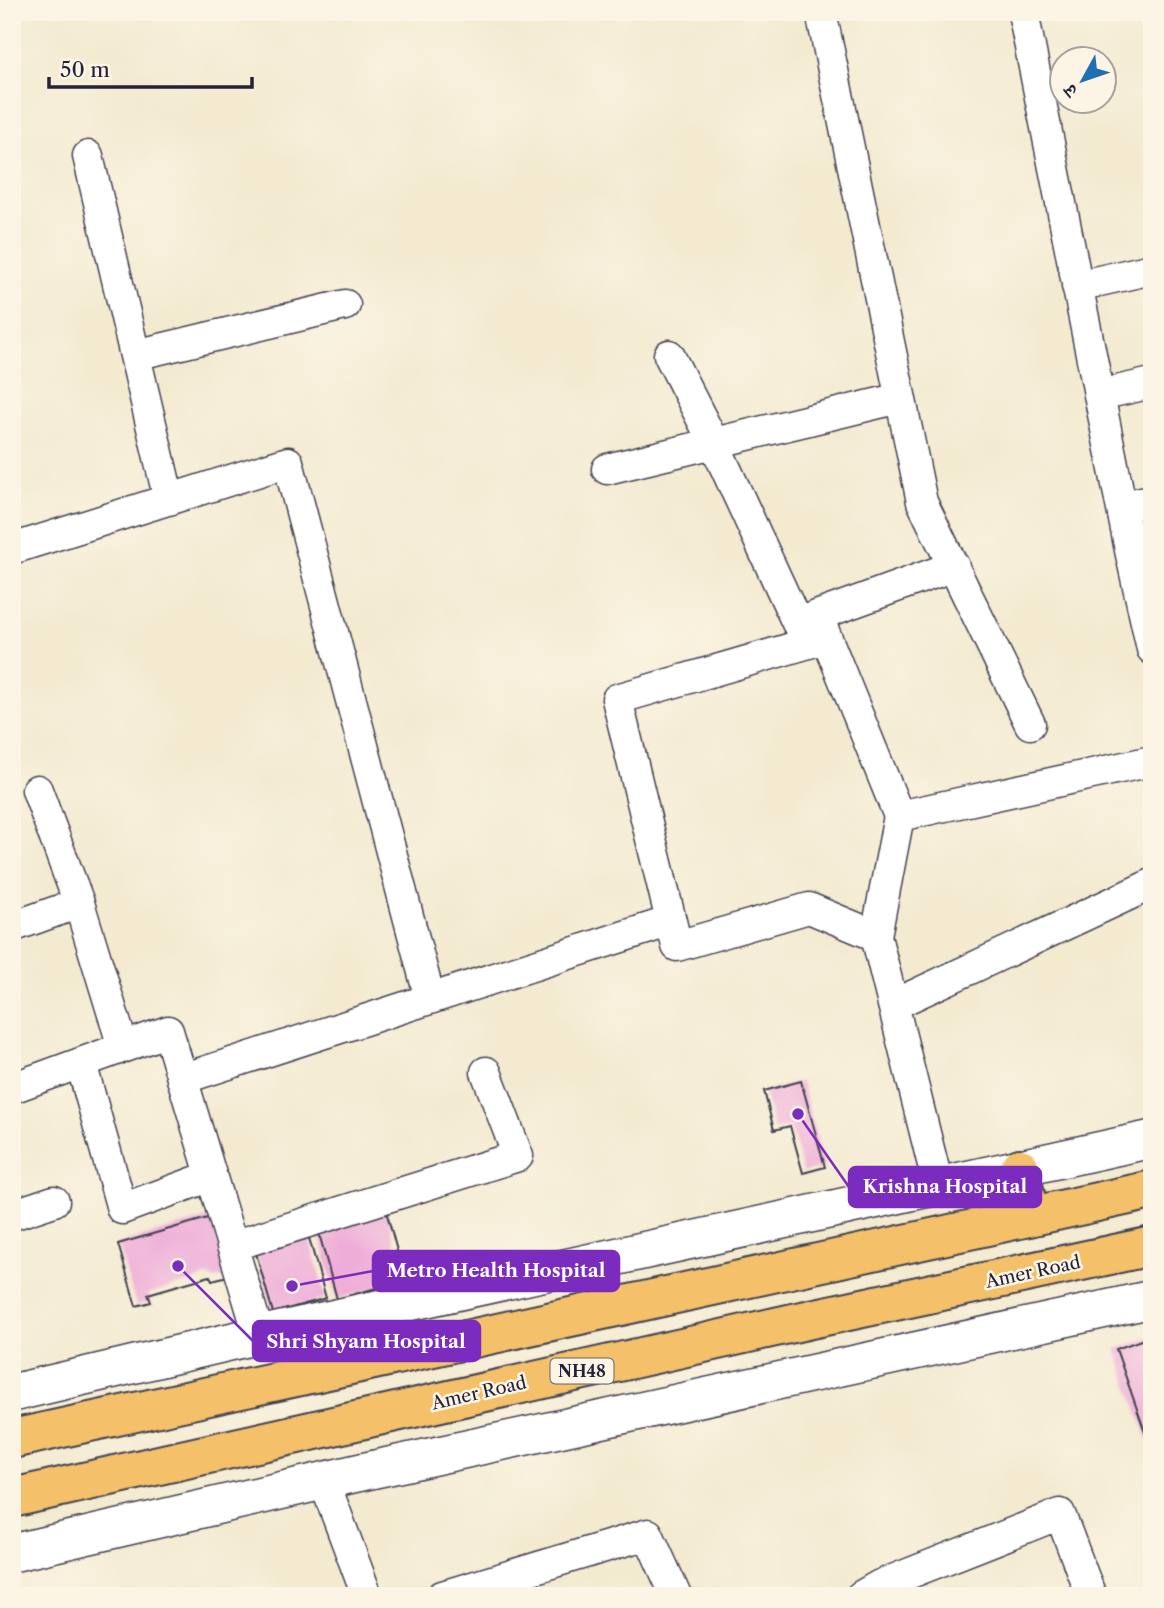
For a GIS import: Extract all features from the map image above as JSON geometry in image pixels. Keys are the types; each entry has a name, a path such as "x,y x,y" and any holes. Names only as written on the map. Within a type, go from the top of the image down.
{"highway":[{"path":"1020,1168 1029,1217"},
{"path":"12,1439 1152,1190"},
{"name":"Amer Road","path":"12,1498 757,1331 1152,1246"}],"street":[{"path":"821,12 922,502 1030,724"},
{"path":"1023,12 1099,395 1148,618 1152,649"},
{"path":"88,156 169,500"},
{"path":"1077,286 1152,269"},
{"path":"135,355 345,305"},
{"path":"669,355 714,443 797,623 822,627"},
{"path":"1099,395 1152,383"},
{"path":"607,469 900,398"},
{"path":"12,549 288,462 430,999"},
{"path":"1122,506 1152,500"},
{"path":"876,936 809,908 677,946 617,699 822,627 954,566"},
{"path":"822,627 898,816 876,936 938,1185"},
{"path":"898,816 1152,761"},
{"path":"37,789 79,903 123,1047"},
{"path":"893,1005 1152,884"},
{"path":"12,927 79,903"},
{"path":"182,1079 671,921"},
{"path":"12,1088 168,1031 259,1335"},
{"path":"80,1063 122,1209 211,1176"},
{"path":"232,1246 517,1156 485,1072"},
{"path":"12,1392 259,1335 1152,1139"},
{"path":"12,1215 54,1200"},
{"path":"12,1553 324,1481 1152,1300"},
{"path":"324,1481 366,1596"},
{"path":"861,1596 880,1585 1060,1514 1091,1596"},
{"path":"442,1596 648,1534 676,1596"}],"building":[{"path":"801,1081 825,1167 803,1173 790,1126 774,1130 764,1091"},
{"path":"385,1207 405,1280 337,1299 317,1226"},
{"path":"211,1217 228,1276 212,1280 210,1276 148,1294 151,1302 136,1306 118,1244"},
{"path":"309,1238 326,1298 273,1313 256,1253"},
{"path":"1152,1336 1152,1449 1151,1449 1116,1349"}],"place":[{"name":"Krishna Hospital","path":"798,1114"},
{"name":"Shri Shyam Hospital","path":"178,1266"},
{"name":"Metro Health Hospital","path":"292,1286"}]}
